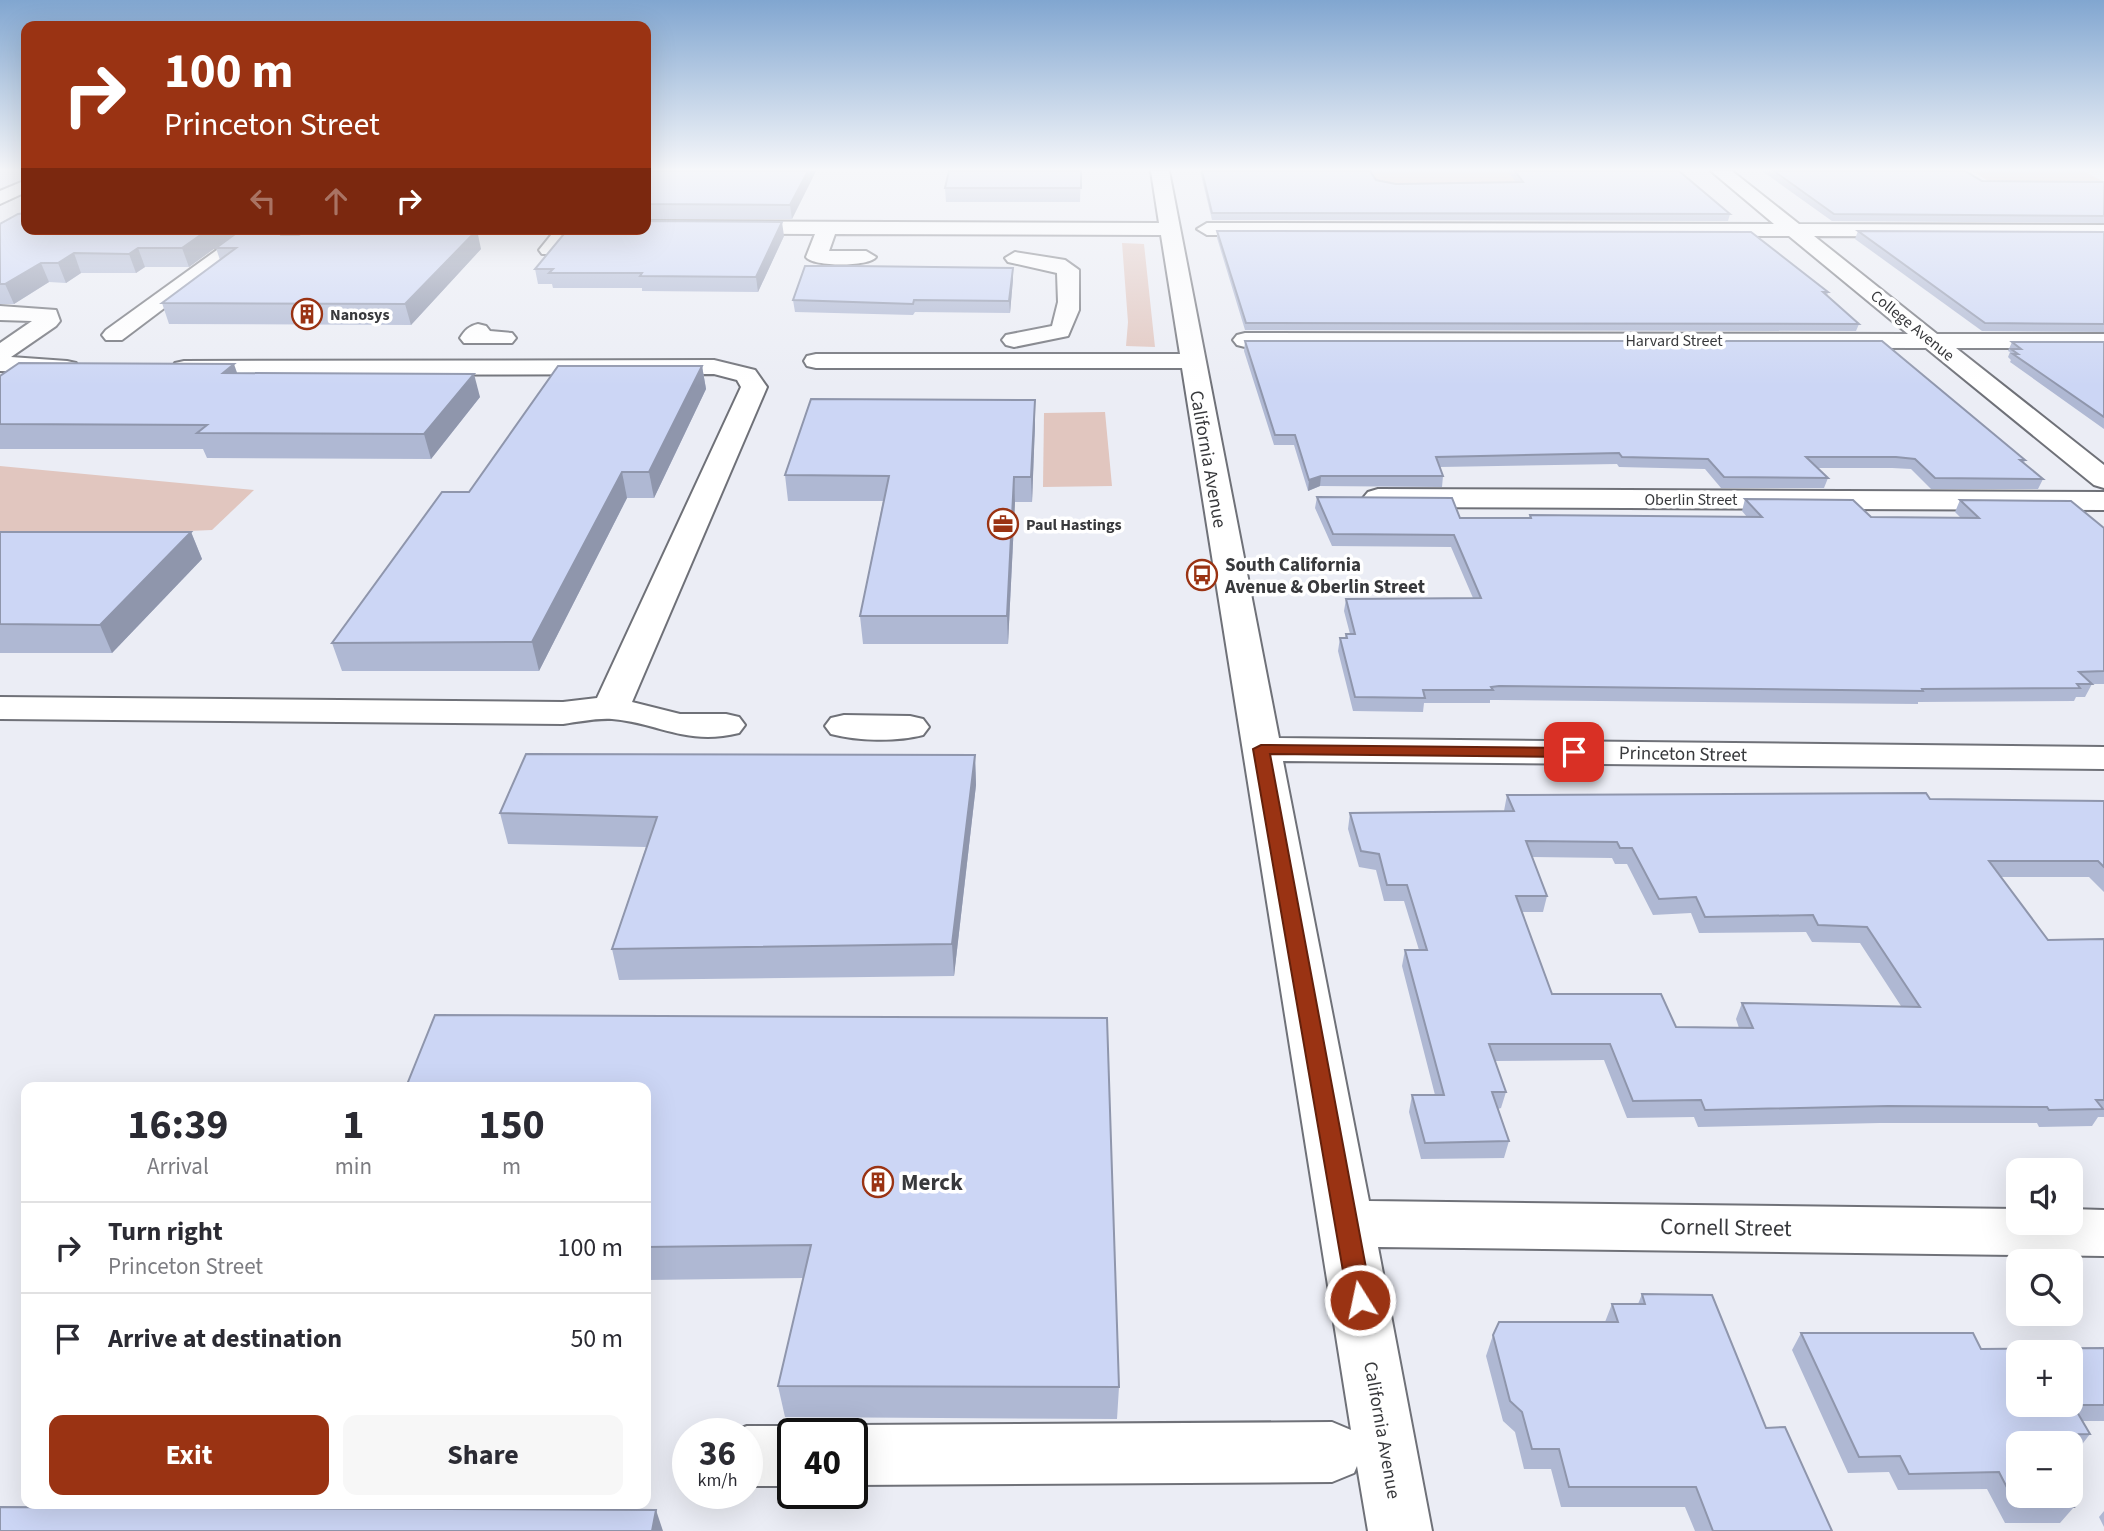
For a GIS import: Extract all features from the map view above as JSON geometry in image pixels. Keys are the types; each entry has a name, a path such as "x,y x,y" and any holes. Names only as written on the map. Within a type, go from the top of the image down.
{"street":[{"path":"114,335 240,242"},
{"path":"549,250 555,242"},
{"path":"831,242 825,257 866,257"},
{"name":"California Avenue","path":"1170,242 1400,1531"},
{"name":"College Avenue","path":"1808,242 2104,480"},
{"path":"1014,258 1058,264 1068,270 1070,293 1066,323 1060,331 1014,340"},
{"path":"155,334 156,330 197,300"},
{"path":"0,313 48,314 48,321 0,354"},
{"path":"478,331 472,338 504,338"},
{"name":"Harvard Street","path":"1245,340 2104,341"},
{"path":"816,361 1192,361"},
{"path":"0,364 29,368 99,368"},
{"path":"155,368 714,367 747,375 754,387 611,708"},
{"name":"Oberlin Street","path":"1348,498 2104,501"},
{"path":"0,708 564,713 611,708 680,725 726,725"},
{"path":"844,726 910,727"},
{"name":"Princeton Street","path":"1261,749 2104,758"},
{"name":"Cornell Street","path":"1347,1224 2104,1233"},
{"path":"868,1455 1332,1452"}],"shaded area":[{"path":"1122,243 1144,244 1155,347 1126,346 1128,322"},
{"path":"1105,412 1112,486 1043,487 1044,413"},
{"path":"0,466 254,490 212,530 0,539"}],"building":[{"path":"0,242 190,242 182,248 138,248 129,254 74,253 58,263 41,263 5,284 0,284"},
{"path":"224,242 465,242 405,304 162,303 236,248 216,248"},
{"path":"557,242 772,242 756,277 549,273 553,269 535,269"},
{"path":"1221,242 1764,242 1828,292 1823,292 1859,324 1246,323"},
{"path":"1874,242 2104,242 2104,324 1985,323"},
{"path":"805,266 1013,268 1009,301 914,300 913,304 793,300"},
{"path":"1245,341 1882,341 2025,460 2020,460 2043,479 1935,478 1915,459 1896,457 1806,457 1828,478 1724,477 1708,459 1622,457 1619,453 1436,457 1443,476 1321,476 1309,480 1295,435 1275,435"},
{"path":"2012,342 2104,342 2104,417 2013,354 2018,354 2011,349 2021,349"},
{"path":"19,363 234,364 223,373 474,374 424,434 197,433 207,425 0,424 0,376"},
{"path":"558,366 702,366 649,472 622,472 532,642 332,643 442,492 469,492"},
{"path":"811,399 1035,400 1031,477 1014,477 1007,616 860,616 889,476 785,475"},
{"path":"1317,497 1452,498 1460,518 1531,518 1530,515 1762,517 1745,499 1853,500 1871,517 1979,518 1960,500 2071,501 2104,528 2104,671 2079,672 2092,684 2077,684 2080,688 1922,689 1923,691 1499,686 1491,687 1493,690 1423,690 1425,698 1355,697 1340,638 1347,638 1346,634 1355,634 1346,599 1481,598 1454,535 1333,534"},
{"path":"0,532 191,532 100,625 0,624"},
{"path":"526,754 975,755 952,944 612,949 657,817 500,813"},
{"path":"1926,793 1930,799 2104,801 2104,867 2098,861 1989,861 2048,940 2104,939 2104,1100 2096,1100 2103,1109 1888,1106 1705,1110 1701,1100 1633,1101 1610,1044 1489,1044 1506,1092 1492,1092 1509,1141 1425,1143 1412,1095 1444,1095 1405,950 1427,950 1407,885 1387,885 1379,854 1361,851 1350,813 1514,811 1507,795","holes":["1526,841 1617,842 1620,848 1632,848 1659,899 1696,897 1705,917 1813,915 1818,925 1867,927 1920,1007 1742,1003 1753,1028 1676,1027 1661,994 1552,994 1516,896 1547,896"]},
{"name":"Merck","path":"435,1015 1107,1018 1119,1387 778,1386 811,1245 651,1247 651,1082 408,1082"},
{"path":"1642,1294 1712,1295 1766,1428 1785,1427 1832,1531 1713,1531 1696,1487 1569,1487 1559,1449 1532,1449 1522,1412 1510,1401 1493,1335 1499,1322 1618,1322 1612,1304 1645,1304"},
{"path":"1801,1333 1973,1333 1981,1349 2006,1349 2006,1417 2080,1417 2090,1434 2083,1434 2083,1431 2006,1431 2006,1486 1999,1472 1909,1474 1900,1456 1859,1457"},
{"path":"2083,1348 2104,1348 2104,1405 2083,1405"},
{"path":"0,1507 656,1510 652,1531 0,1531"}],"place":[{"name":"Nanosys","path":"307,314"},
{"name":"Paul Hastings","path":"1003,524"},
{"name":"South California Avenue & Oberlin Street","path":"1202,575"},
{"name":"Merck","path":"878,1182"}],"route":[{"path":"1360,1300 1261,749 1574,752"}]}
